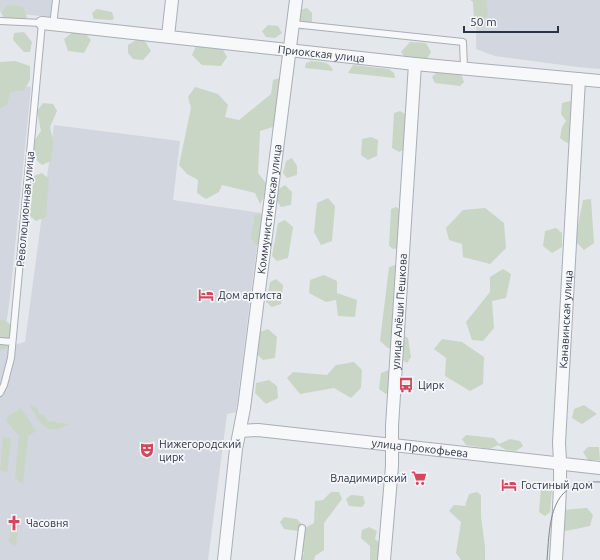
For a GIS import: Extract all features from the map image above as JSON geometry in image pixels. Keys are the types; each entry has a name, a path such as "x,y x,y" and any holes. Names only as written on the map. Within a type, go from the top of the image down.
{"street":[{"path":"168,36 172,0"},
{"name":"Коммунистическая улица","path":"224,560 236,448 240,431 296,0"},
{"name":"Приокская улица","path":"48,24 415,64 600,81"},
{"name":"улица Алёши Пешкова","path":"384,560 392,466 391,444 415,64"},
{"name":"Канавинская улица","path":"556,560 560,463 559,443 579,79"},
{"name":"улица Прокофьева","path":"240,431 258,430 600,468"}],"lane":[{"name":"Революционная улица","path":"0,393 4,385 10,358 48,24 56,0"},
{"path":"0,21 48,24"},
{"path":"293,24 463,42 464,68"},
{"path":"0,341 12,342"},
{"path":"298,560 302,528"}],"shaded area":[{"path":"0,0 52,0 50,17 0,12"},
{"path":"477,0 600,0 600,69 495,56 476,49"},
{"path":"0,83 31,87 10,297 3,348 25,342 54,125 180,141 173,200 261,213 236,412 227,414 208,560 0,560"}],"green space":[{"path":"470,0 486,0 488,16 481,22 474,19 473,2"},
{"path":"7,5 23,7 27,17 20,23 6,21 1,13"},
{"path":"307,8 312,13 312,26 302,30 294,21 296,11"},
{"path":"97,9 112,12 114,19 94,19 92,13"},
{"path":"268,25 278,26 282,33 275,38 266,37 262,31"},
{"path":"74,31 84,32 91,40 84,53 68,51 64,39"},
{"path":"24,32 32,42 30,52 24,52 13,40 14,33"},
{"path":"136,40 145,41 151,51 143,60 133,59 128,53 128,45"},
{"path":"410,42 426,43 431,52 425,62 406,59 401,52"},
{"path":"220,44 227,57 221,66 202,65 192,55 196,46"},
{"path":"15,61 30,66 30,80 24,90 10,92 7,105 0,108 0,62"},
{"path":"311,61 322,62 330,65 333,71 305,68 306,63"},
{"path":"353,65 389,69 394,73 395,78 348,73"},
{"path":"437,72 461,74 464,82 460,86 435,83 432,77"},
{"path":"283,77 276,126 260,131 258,173 269,187 260,204 255,193 222,185 219,192 206,199 197,193 198,180 187,174 179,165 191,108 188,97 195,87 218,94 228,105 225,117 239,120 271,94 273,80"},
{"path":"570,101 575,105 574,117 570,121 574,127 573,142 567,143 560,138 562,127 566,121 561,114 562,103"},
{"path":"43,103 53,104 57,111 50,127 53,141 51,161 42,165 33,157 35,140 41,131 37,111"},
{"path":"400,111 407,115 406,149 399,152 392,148 394,113"},
{"path":"371,137 378,140 377,156 368,160 361,155 362,139"},
{"path":"292,158 297,166 297,175 287,178 283,173 286,161"},
{"path":"42,173 49,179 46,217 36,221 26,213 31,177"},
{"path":"285,185 292,192 291,205 281,207 276,200 277,190"},
{"path":"328,198 335,206 332,241 321,245 314,232 317,203"},
{"path":"591,199 594,243 584,250 575,241 583,200"},
{"path":"396,207 402,211 400,248 393,249 389,246 391,209"},
{"path":"485,208 504,223 506,248 490,264 463,257 462,244 449,240 446,228 463,210"},
{"path":"263,214 266,219 262,243 256,245 251,238 255,215"},
{"path":"285,220 293,227 288,258 277,261 272,256 278,223"},
{"path":"556,228 562,233 562,247 552,253 543,246 545,231"},
{"path":"395,265 400,270 395,330 408,338 411,357 407,363 399,358 400,349 388,348 380,341 389,267"},
{"path":"503,269 511,274 506,298 492,301 494,328 483,341 472,340 466,322 490,292 490,277"},
{"path":"324,275 337,281 337,293 357,300 355,317 338,316 336,300 326,302 309,293 310,280"},
{"path":"276,279 283,285 281,304 272,307 266,302 270,282"},
{"path":"3,319 11,325 9,348 0,350 0,320"},
{"path":"268,329 277,337 275,358 263,360 254,351 257,333"},
{"path":"442,339 462,342 484,357 483,384 470,391 445,376 446,358 434,349"},
{"path":"354,362 362,370 361,388 351,398 334,388 300,394 287,378 293,372 327,375 336,365"},
{"path":"389,370 394,376 392,392 386,394 379,389 381,373"},
{"path":"269,380 277,386 278,398 266,404 255,393 256,383"},
{"path":"29,405 38,409 39,414 45,416 48,421 69,424 61,428 49,429 41,423"},
{"path":"584,405 597,414 582,424 572,418 574,409"},
{"path":"21,408 36,431 28,436 23,484 15,478 19,436 7,422 7,417"},
{"path":"466,435 494,438 499,444 510,439 520,441 523,446 516,451 506,450 498,445 490,449 466,445 462,439"},
{"path":"3,437 11,438 7,473 0,470"},
{"path":"588,447 599,447 600,460 588,460 583,452"},
{"path":"546,487 552,490 550,512 545,516 539,512 541,488"},
{"path":"331,492 339,492 342,499 324,523 324,550 315,556 314,560 301,560 304,552 296,546 298,531 284,529 280,522 284,517 297,519 305,528 314,523 315,501 323,500"},
{"path":"477,492 481,495 481,517 485,547 485,560 461,560 456,553 461,522 449,511 454,505 465,506 469,494"},
{"path":"351,495 363,496 365,503 362,507 349,506 346,499"},
{"path":"587,508 593,515 590,526 566,531 558,524 562,510"},
{"path":"11,520 19,520 16,546 9,542"},
{"path":"369,527 377,531 375,539 383,546 382,560 370,560 370,546 361,538 362,530"}],"tram line":[{"path":"547,560 549,531 556,506 562,495 571,488 583,483 600,482"}],"place":[{"name":"Дом артиста","path":"206,295"},
{"name":"Цирк","path":"406,385"},
{"name":"Нижегородский цирк","path":"147,450"},
{"name":"Владимирский","path":"419,478"},
{"name":"Гостиный дом","path":"509,485"},
{"name":"Часовня","path":"14,523"}]}
